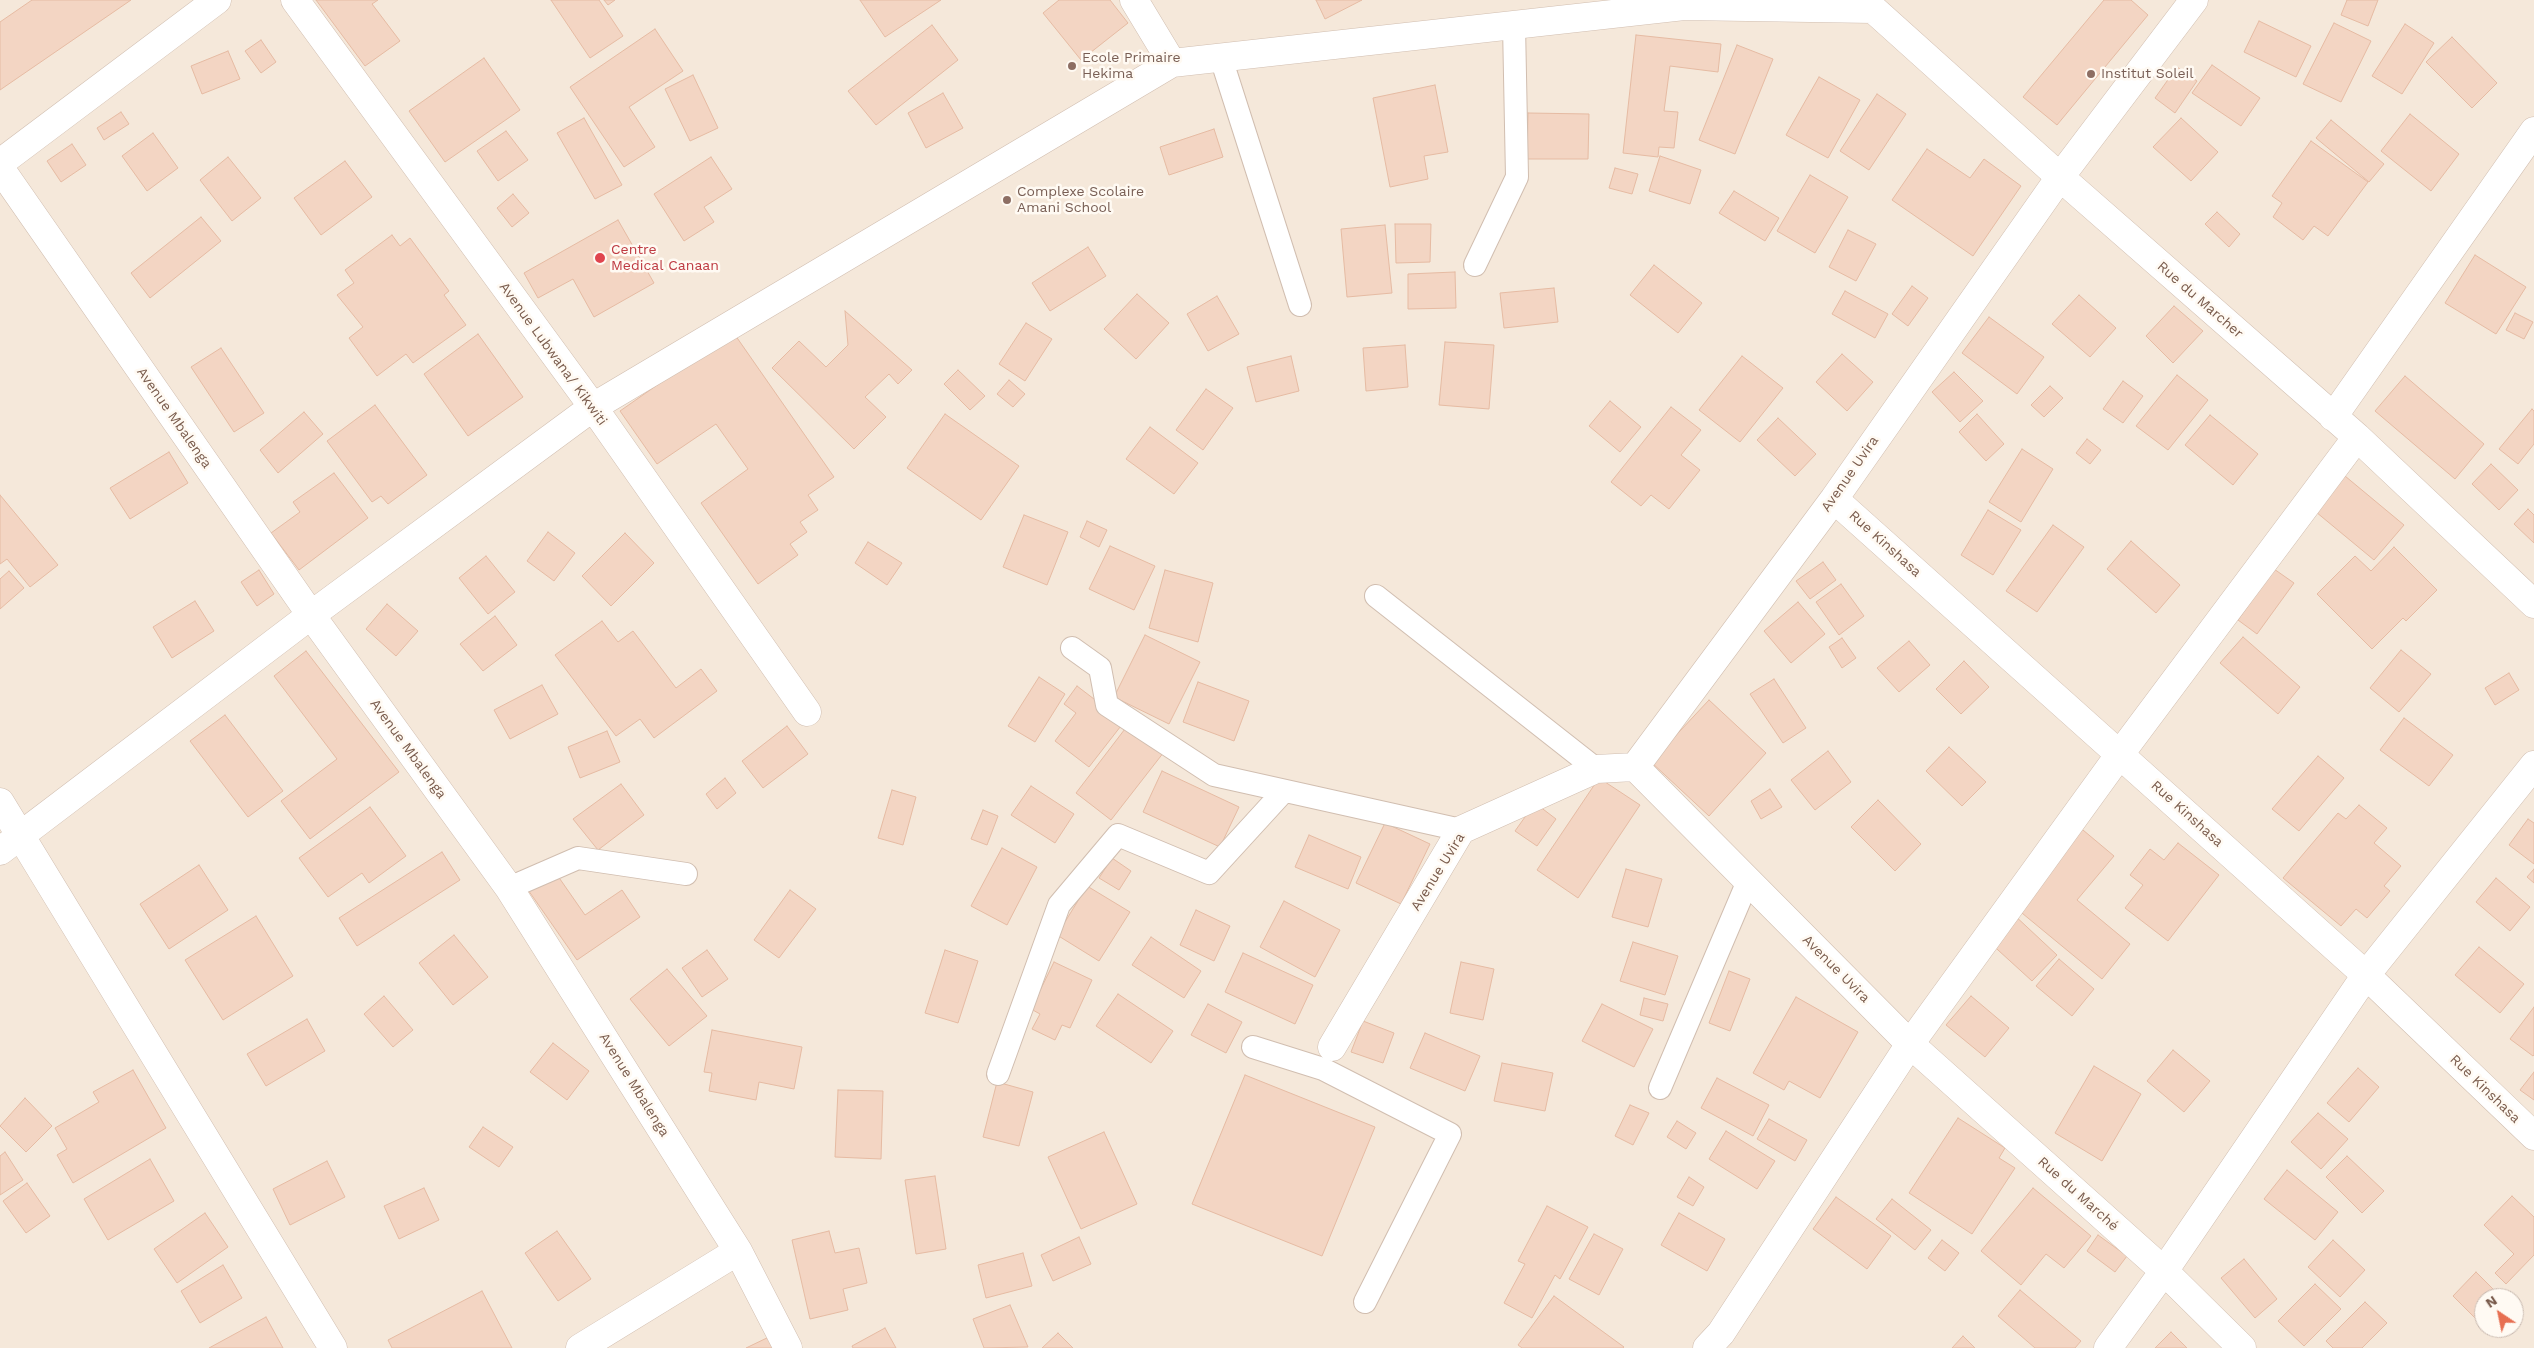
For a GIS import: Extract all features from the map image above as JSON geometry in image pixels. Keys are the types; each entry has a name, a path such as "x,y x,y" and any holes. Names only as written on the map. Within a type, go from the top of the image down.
{"street":[{"path":"0,163 217,0"},
{"name":"Avenue Lubwana/ Kikwiti","path":"295,0 593,407 806,712"},
{"path":"1134,0 1172,63"},
{"name":"Avenue Uvira","path":"1635,767 1834,499 2060,177 2194,0"},
{"path":"10,843 311,615 593,407 1172,63 1684,6 1868,4"},
{"name":"Rue du Marcher","path":"1868,4 2060,177 2357,437 2534,604"},
{"path":"2333,416 2534,131"},
{"name":"Avenue Mbalenga","path":"0,168 311,615 509,888 738,1251 788,1348"},
{"path":"1722,1343 1910,1044 2120,754 2357,437"},
{"name":"Rue Kinshasa","path":"1834,499 2366,975 2534,1136"},
{"path":"2108,1348 2164,1271 2366,975 2534,765"},
{"name":"Avenue Uvira","path":"1328,1058 1461,830 1596,768 1635,767 1910,1044"},
{"path":"0,802 10,843 333,1348"},
{"name":"Rue du Marché","path":"1910,1044 2164,1271 2242,1348"},
{"path":"580,1348 738,1251"}],"lane":[{"path":"1475,265 1517,177 1514,25"},
{"path":"1221,58 1300,305"},
{"path":"1376,596 1596,768"},
{"path":"1072,648 1100,668 1108,705 1214,775 1461,830"},
{"path":"998,1074 1059,905 1118,835 1209,873 1284,791"},
{"path":"509,888 578,858 686,874"},
{"path":"1660,1088 1748,881"},
{"path":"1253,1047 1328,1058 1450,1134 1365,1302"}],"shaded area":[{"path":"0,0 2534,0 2534,1348 0,1348"}],"building":[{"path":"32,0 131,0 0,90 0,22"},
{"path":"316,0 378,0 372,4 400,41 365,66"},
{"path":"551,0 599,0 623,36 590,58"},
{"path":"604,0 615,0 608,5"},
{"path":"860,0 941,0 885,37"},
{"path":"1059,0 1110,0 1128,23 1081,60 1043,13"},
{"path":"1316,0 1362,0 1325,19"},
{"path":"2104,0 2131,0 2148,15 2057,125 2023,97"},
{"path":"2347,0 2378,0 2368,26 2341,15"},
{"path":"2259,21 2311,46 2296,77 2244,52"},
{"path":"2334,23 2371,41 2341,102 2303,84"},
{"path":"2405,24 2434,43 2402,94 2372,76"},
{"path":"932,25 958,60 876,125 848,91"},
{"path":"655,29 683,71 629,107 655,147 624,167 570,87"},
{"path":"1636,35 1721,44 1718,72 1670,66 1664,111 1678,112 1674,148 1659,147 1658,157 1623,153"},
{"path":"2452,37 2497,83 2472,108 2426,62"},
{"path":"261,40 276,62 261,73 245,51"},
{"path":"1737,45 1773,59 1735,154 1699,140"},
{"path":"228,51 240,79 202,94 191,66"},
{"path":"484,58 520,110 445,162 409,111"},
{"path":"2212,65 2260,98 2241,126 2192,93"},
{"path":"2177,67 2197,81 2175,113 2155,98"},
{"path":"693,75 718,128 690,141 665,89"},
{"path":"1819,77 1860,100 1828,158 1786,135"},
{"path":"1435,85 1448,152 1424,156 1428,179 1390,187 1373,98"},
{"path":"943,93 963,128 926,148 908,113"},
{"path":"1877,94 1906,114 1869,170 1840,151"},
{"path":"121,112 129,124 104,140 97,128"},
{"path":"1528,113 1589,114 1588,159 1527,159"},
{"path":"2410,114 2459,154 2431,191 2381,151"},
{"path":"584,118 622,185 595,199 557,133"},
{"path":"2181,118 2218,152 2191,181 2153,147"},
{"path":"2331,120 2384,164 2369,182 2316,138"},
{"path":"1214,129 1223,157 1169,175 1160,147"},
{"path":"506,131 528,160 498,181 477,151"},
{"path":"153,133 178,168 147,191 122,156"},
{"path":"2311,141 2368,182 2328,236 2314,226 2303,240 2273,217 2282,203 2272,196"},
{"path":"72,144 86,165 61,182 47,161"},
{"path":"1927,149 1970,178 1984,159 2021,186 1973,256 1892,200"},
{"path":"1660,156 1701,170 1690,204 1649,191"},
{"path":"228,157 261,198 232,221 200,180"},
{"path":"711,157 732,189 704,207 714,222 684,241 654,194"},
{"path":"345,161 372,197 321,235 294,198"},
{"path":"1615,168 1638,174 1632,194 1609,188"},
{"path":"1810,175 1848,197 1815,253 1777,231"},
{"path":"1734,191 1779,218 1765,241 1719,213"},
{"path":"513,194 529,213 512,227 497,208"},
{"path":"2217,212 2240,234 2229,247 2205,224"},
{"path":"201,217 221,241 150,298 131,273"},
{"path":"618,220 654,283 594,317 573,279 538,298 524,273"},
{"path":"1395,224 1431,224 1430,262 1396,263"},
{"path":"1385,225 1392,293 1347,297 1341,229"},
{"path":"1848,230 1876,244 1856,281 1829,267"},
{"path":"392,235 400,246 410,238 449,291 444,295 466,325 413,363 406,354 377,376 349,338 363,327 337,295 354,283 345,270"},
{"path":"1088,247 1106,276 1050,311 1032,283"},
{"path":"2475,255 2526,287 2496,334 2445,303"},
{"path":"1654,265 1702,303 1678,333 1630,295"},
{"path":"1455,272 1456,308 1408,309 1408,274"},
{"path":"1912,286 1928,298 1908,326 1892,314"},
{"path":"1554,288 1558,322 1504,328 1500,293"},
{"path":"1845,291 1888,314 1875,338 1832,314"},
{"path":"1137,294 1169,323 1136,359 1104,329"},
{"path":"2079,295 2116,328 2090,357 2052,324"},
{"path":"1217,296 1239,334 1208,351 1187,314"},
{"path":"2174,306 2203,331 2173,363 2146,336"},
{"path":"845,311 912,370 898,384 889,374 865,397 886,417 854,449 772,368 799,341 826,367 848,345"},
{"path":"2515,313 2533,322 2524,339 2506,330"},
{"path":"1989,317 2044,357 2017,394 1962,353"},
{"path":"1026,323 1052,339 1025,381 999,364"},
{"path":"733,332 834,477 808,495 818,510 800,522 807,532 790,544 798,555 758,584 701,503 748,469 716,424 657,464 620,411"},
{"path":"478,334 523,397 468,436 424,374"},
{"path":"1445,342 1494,345 1489,409 1439,405"},
{"path":"1405,345 1408,387 1366,391 1363,348"},
{"path":"221,348 264,413 234,432 191,367"},
{"path":"1842,354 1873,382 1847,411 1816,382"},
{"path":"1291,356 1299,391 1256,402 1247,367"},
{"path":"1742,356 1783,388 1740,442 1699,410"},
{"path":"958,370 985,396 970,410 944,384"},
{"path":"1954,372 1983,401 1960,422 1932,392"},
{"path":"2177,375 2208,400 2168,450 2136,426"},
{"path":"2405,376 2484,444 2455,479 2375,411"},
{"path":"1009,380 1025,394 1013,407 997,394"},
{"path":"2123,381 2143,396 2123,423 2103,409"},
{"path":"2050,386 2063,398 2044,417 2031,405"},
{"path":"1206,389 1233,408 1203,450 1176,430"},
{"path":"1610,401 1641,427 1620,452 1589,426"},
{"path":"375,405 427,475 388,504 381,496 372,502 327,441"},
{"path":"1671,407 1701,430 1681,455 1700,470 1669,509 1651,495 1641,506 1611,482"},
{"path":"2532,409 2534,411 2534,444 2518,464 2499,449"},
{"path":"304,412 323,434 278,473 260,450"},
{"path":"945,414 1019,466 981,520 907,468"},
{"path":"1977,414 2004,444 1986,461 1959,432"},
{"path":"2210,415 2258,454 2233,485 2185,445"},
{"path":"1778,418 1816,454 1795,476 1757,440"},
{"path":"1150,427 1198,463 1174,494 1126,459"},
{"path":"2087,439 2101,450 2090,464 2076,453"},
{"path":"2022,449 2053,469 2021,522 1989,502"},
{"path":"169,452 188,483 130,519 110,488"},
{"path":"2491,464 2518,490 2499,510 2472,484"},
{"path":"334,473 368,518 299,570 271,533 300,512 293,502"},
{"path":"2345,476 2404,525 2374,560 2316,512"},
{"path":"0,495 58,565 30,587 7,559 0,564"},
{"path":"2528,509 2534,515 2534,543 2514,524"},
{"path":"1988,510 2021,530 1993,575 1961,555"},
{"path":"1024,515 1068,532 1047,585 1003,567"},
{"path":"1087,521 1107,530 1099,547 1080,537"},
{"path":"2053,525 2084,547 2037,612 2006,591"},
{"path":"548,532 575,553 554,581 527,561"},
{"path":"625,533 654,563 611,606 582,576"},
{"path":"2131,541 2180,585 2156,613 2107,569"},
{"path":"868,542 902,563 887,585 855,563"},
{"path":"1110,546 1155,566 1134,610 1089,589"},
{"path":"2394,547 2437,590 2406,621 2403,618 2372,649 2317,594 2355,556 2371,571"},
{"path":"486,556 515,592 488,614 459,578"},
{"path":"1823,562 1836,580 1810,599 1796,581"},
{"path":"2274,569 2294,583 2257,634 2238,620"},
{"path":"259,570 274,594 257,606 241,582"},
{"path":"1165,570 1213,583 1198,642 1149,628"},
{"path":"9,571 24,588 0,609 0,579"},
{"path":"1841,584 1864,616 1839,635 1816,602"},
{"path":"195,601 214,631 172,658 153,627"},
{"path":"1798,602 1825,634 1791,663 1764,631"},
{"path":"387,604 418,631 396,656 366,629"},
{"path":"495,616 517,645 483,671 460,644"},
{"path":"602,621 618,642 633,631 676,688 701,669 717,691 654,738 640,719 616,736 555,655"},
{"path":"1145,635 1200,662 1169,724 1114,697"},
{"path":"2243,637 2300,687 2278,714 2220,663"},
{"path":"1842,638 1856,658 1842,668 1829,647"},
{"path":"1909,641 1930,665 1899,692 1877,668"},
{"path":"2401,650 2431,674 2399,712 2370,688"},
{"path":"306,651 399,772 310,839 281,801 337,759 274,676"},
{"path":"1964,661 1989,687 1961,714 1936,689"},
{"path":"2509,673 2519,690 2495,705 2485,688"},
{"path":"1039,677 1065,694 1035,742 1008,726"},
{"path":"1774,679 1806,728 1783,743 1750,694"},
{"path":"1198,682 1249,701 1234,741 1183,722"},
{"path":"542,685 558,714 510,739 494,710"},
{"path":"1077,686 1124,722 1089,767 1055,741 1076,713 1064,704"},
{"path":"1709,700 1766,753 1709,816 1651,762"},
{"path":"225,715 283,791 248,817 190,741"},
{"path":"2404,718 2453,755 2429,786 2380,750"},
{"path":"1128,725 1164,752 1111,820 1076,793"},
{"path":"787,726 808,754 763,788 742,761"},
{"path":"607,731 620,762 580,778 568,747"},
{"path":"1949,747 1986,782 1962,806 1926,771"},
{"path":"1828,751 1851,782 1815,810 1791,780"},
{"path":"2318,756 2344,778 2299,831 2272,809"},
{"path":"1162,771 1239,807 1220,847 1143,812"},
{"path":"725,778 736,793 717,809 706,794"},
{"path":"1599,778 1640,805 1578,898 1537,870"},
{"path":"621,784 644,815 598,850 573,819"},
{"path":"1031,786 1074,814 1055,843 1011,815"},
{"path":"1770,789 1782,807 1761,819 1751,801"},
{"path":"892,790 916,797 903,845 878,838"},
{"path":"1878,800 1921,844 1895,871 1851,827"},
{"path":"1535,803 1556,819 1537,846 1515,831"},
{"path":"2359,805 2387,828 2374,843 2401,866 2384,886 2390,891 2367,918 2356,909 2341,926 2283,878 2338,813 2346,819"},
{"path":"370,807 406,856 369,883 362,873 328,897 299,858"},
{"path":"983,810 998,816 987,845 971,839"},
{"path":"2528,819 2534,823 2534,864 2509,845"},
{"path":"1385,823 1430,844 1401,904 1356,883"},
{"path":"2077,825 2114,856 2077,900 2130,944 2102,979 2011,904"},
{"path":"1309,835 1361,857 1348,889 1295,867"},
{"path":"2178,843 2219,875 2168,941 2125,908 2143,885 2130,875 2150,849 2164,860"},
{"path":"1002,848 1037,867 1007,925 971,906"},
{"path":"442,852 460,880 357,946 339,918"},
{"path":"1112,858 1131,871 1119,890 1099,878"},
{"path":"199,865 228,910 169,949 140,904"},
{"path":"553,869 585,915 622,890 640,917 577,960 526,887"},
{"path":"1626,869 1662,879 1648,927 1612,917"},
{"path":"2534,869 2534,883 2527,877"},
{"path":"2496,878 2530,907 2510,931 2476,902"},
{"path":"1087,886 1130,912 1099,961 1057,935"},
{"path":"790,890 816,909 779,958 754,940"},
{"path":"1284,901 1340,930 1315,977 1260,947"},
{"path":"1196,910 1230,926 1214,961 1180,945"},
{"path":"2012,913 2057,955 2032,981 1987,940"},
{"path":"256,916 293,976 223,1020 185,960"},
{"path":"454,935 488,977 453,1005 419,963"},
{"path":"1151,937 1201,971 1184,998 1132,965"},
{"path":"1633,942 1678,956 1665,995 1620,981"},
{"path":"2479,947 2524,984 2500,1013 2455,975"},
{"path":"707,950 728,979 702,997 682,968"},
{"path":"945,950 978,961 958,1023 925,1013"},
{"path":"1243,953 1313,985 1295,1024 1225,992"},
{"path":"2059,959 2094,989 2072,1016 2036,986"},
{"path":"1054,962 1092,980 1070,1028 1062,1025 1055,1040 1032,1029 1040,1014 1031,1009"},
{"path":"1461,962 1494,969 1483,1020 1450,1013"},
{"path":"667,969 707,1016 669,1046 630,999"},
{"path":"1729,971 1750,979 1730,1031 1709,1023"},
{"path":"1118,994 1173,1031 1151,1063 1096,1026"},
{"path":"384,996 413,1030 393,1047 364,1014"},
{"path":"1971,996 2009,1028 1985,1057 1946,1025"},
{"path":"1796,997 1858,1032 1820,1098 1789,1081 1784,1090 1753,1073"},
{"path":"1644,998 1668,1004 1663,1021 1640,1015"},
{"path":"1208,1004 1242,1022 1226,1053 1191,1035"},
{"path":"1602,1004 1653,1029 1634,1067 1582,1041"},
{"path":"2534,1007 2534,1055 2533,1056 2510,1039"},
{"path":"307,1019 325,1051 266,1086 247,1054"},
{"path":"1363,1021 1394,1033 1383,1063 1351,1052"},
{"path":"712,1030 802,1047 794,1089 759,1082 756,1100 709,1091 712,1073 704,1072"},
{"path":"1425,1033 1480,1056 1465,1091 1410,1068"},
{"path":"553,1043 589,1071 567,1100 530,1072"},
{"path":"2173,1050 2210,1081 2184,1112 2147,1081"},
{"path":"1502,1063 1553,1073 1545,1111 1494,1101"},
{"path":"2094,1066 2141,1094 2102,1161 2055,1133"},
{"path":"2358,1068 2379,1087 2349,1122 2327,1103"},
{"path":"133,1070 166,1128 73,1183 57,1155 67,1149 55,1128 99,1102 93,1092"},
{"path":"2534,1072 2534,1100 2520,1090"},
{"path":"1245,1075 1375,1127 1322,1256 1192,1204"},
{"path":"1717,1078 1769,1105 1753,1136 1701,1108"},
{"path":"997,1082 1033,1092 1019,1146 983,1137"},
{"path":"838,1090 883,1091 881,1159 835,1157"},
{"path":"25,1098 52,1126 26,1152 0,1126"},
{"path":"1630,1105 1649,1113 1633,1145 1615,1136"},
{"path":"2318,1113 2348,1139 2321,1169 2291,1142"},
{"path":"1958,1118 2005,1148 1999,1158 2015,1168 1972,1234 1909,1193"},
{"path":"1769,1119 1807,1140 1795,1161 1757,1139"},
{"path":"1677,1121 1696,1133 1686,1149 1667,1137"},
{"path":"483,1127 513,1147 499,1167 469,1147"},
{"path":"1726,1131 1775,1161 1757,1189 1709,1159"},
{"path":"1104,1132 1137,1204 1081,1229 1048,1157"},
{"path":"5,1152 23,1180 0,1195 0,1156"},
{"path":"2347,1156 2384,1191 2362,1213 2326,1177"},
{"path":"150,1159 174,1201 108,1240 84,1199"},
{"path":"327,1161 345,1197 290,1225 273,1189"},
{"path":"2287,1170 2338,1212 2315,1240 2264,1199"},
{"path":"935,1176 946,1249 916,1254 905,1180"},
{"path":"1689,1177 1704,1187 1693,1206 1677,1197"},
{"path":"27,1183 50,1216 26,1233 3,1201"},
{"path":"424,1188 439,1220 399,1239 384,1206"},
{"path":"2033,1188 2091,1236 2064,1268 2046,1254 2021,1285 1981,1251"},
{"path":"2512,1196 2534,1217 2534,1255 2506,1284 2495,1273 2514,1254 2484,1225"},
{"path":"1836,1197 1891,1236 1867,1269 1813,1229"},
{"path":"1892,1199 1931,1230 1915,1250 1876,1219"},
{"path":"1547,1206 1588,1227 1560,1279 1555,1275 1532,1318 1504,1303 1525,1264 1518,1261"},
{"path":"205,1213 228,1247 177,1283 154,1249"},
{"path":"1679,1213 1725,1239 1707,1271 1661,1245"},
{"path":"557,1231 591,1279 558,1301 525,1253"},
{"path":"829,1231 835,1253 859,1248 867,1283 843,1289 848,1310 810,1319 792,1240"},
{"path":"1594,1234 1623,1249 1599,1295 1569,1279"},
{"path":"2098,1235 2127,1256 2115,1272 2087,1251"},
{"path":"1079,1237 1091,1264 1053,1281 1041,1255"},
{"path":"1942,1240 1959,1253 1945,1271 1928,1258"},
{"path":"2333,1240 2365,1270 2340,1297 2308,1267"},
{"path":"1023,1253 1032,1286 986,1298 978,1265"},
{"path":"2244,1259 2277,1299 2255,1318 2221,1278"},
{"path":"223,1265 242,1298 200,1323 181,1291"},
{"path":"2476,1272 2492,1288 2474,1288 2474,1317 2453,1296"},
{"path":"2315,1284 2341,1309 2304,1346 2278,1321"},
{"path":"2020,1290 2081,1341 2075,1348 2035,1348 1998,1316"},
{"path":"482,1291 512,1348 392,1348 388,1340"},
{"path":"1554,1296 1624,1347 1522,1348 1518,1345"},
{"path":"2365,1302 2387,1323 2362,1348 2333,1348 2326,1341"},
{"path":"1010,1305 1028,1347 984,1348 973,1319"},
{"path":"266,1317 283,1348 209,1348"},
{"path":"885,1328 896,1348 853,1348 852,1346"},
{"path":"2171,1332 2187,1348 2155,1348"},
{"path":"1058,1333 1073,1348 1042,1348"},
{"path":"771,1336 777,1348 746,1348"},
{"path":"1963,1336 1975,1348 1952,1348"}],"place":[{"name":"Ecole Primaire Hekima","path":"1072,66"},
{"name":"Institut Soleil","path":"2091,74"},
{"name":"Complexe Scolaire Amani School","path":"1007,200"},
{"name":"Centre Medical Canaan","path":"600,258"}]}
